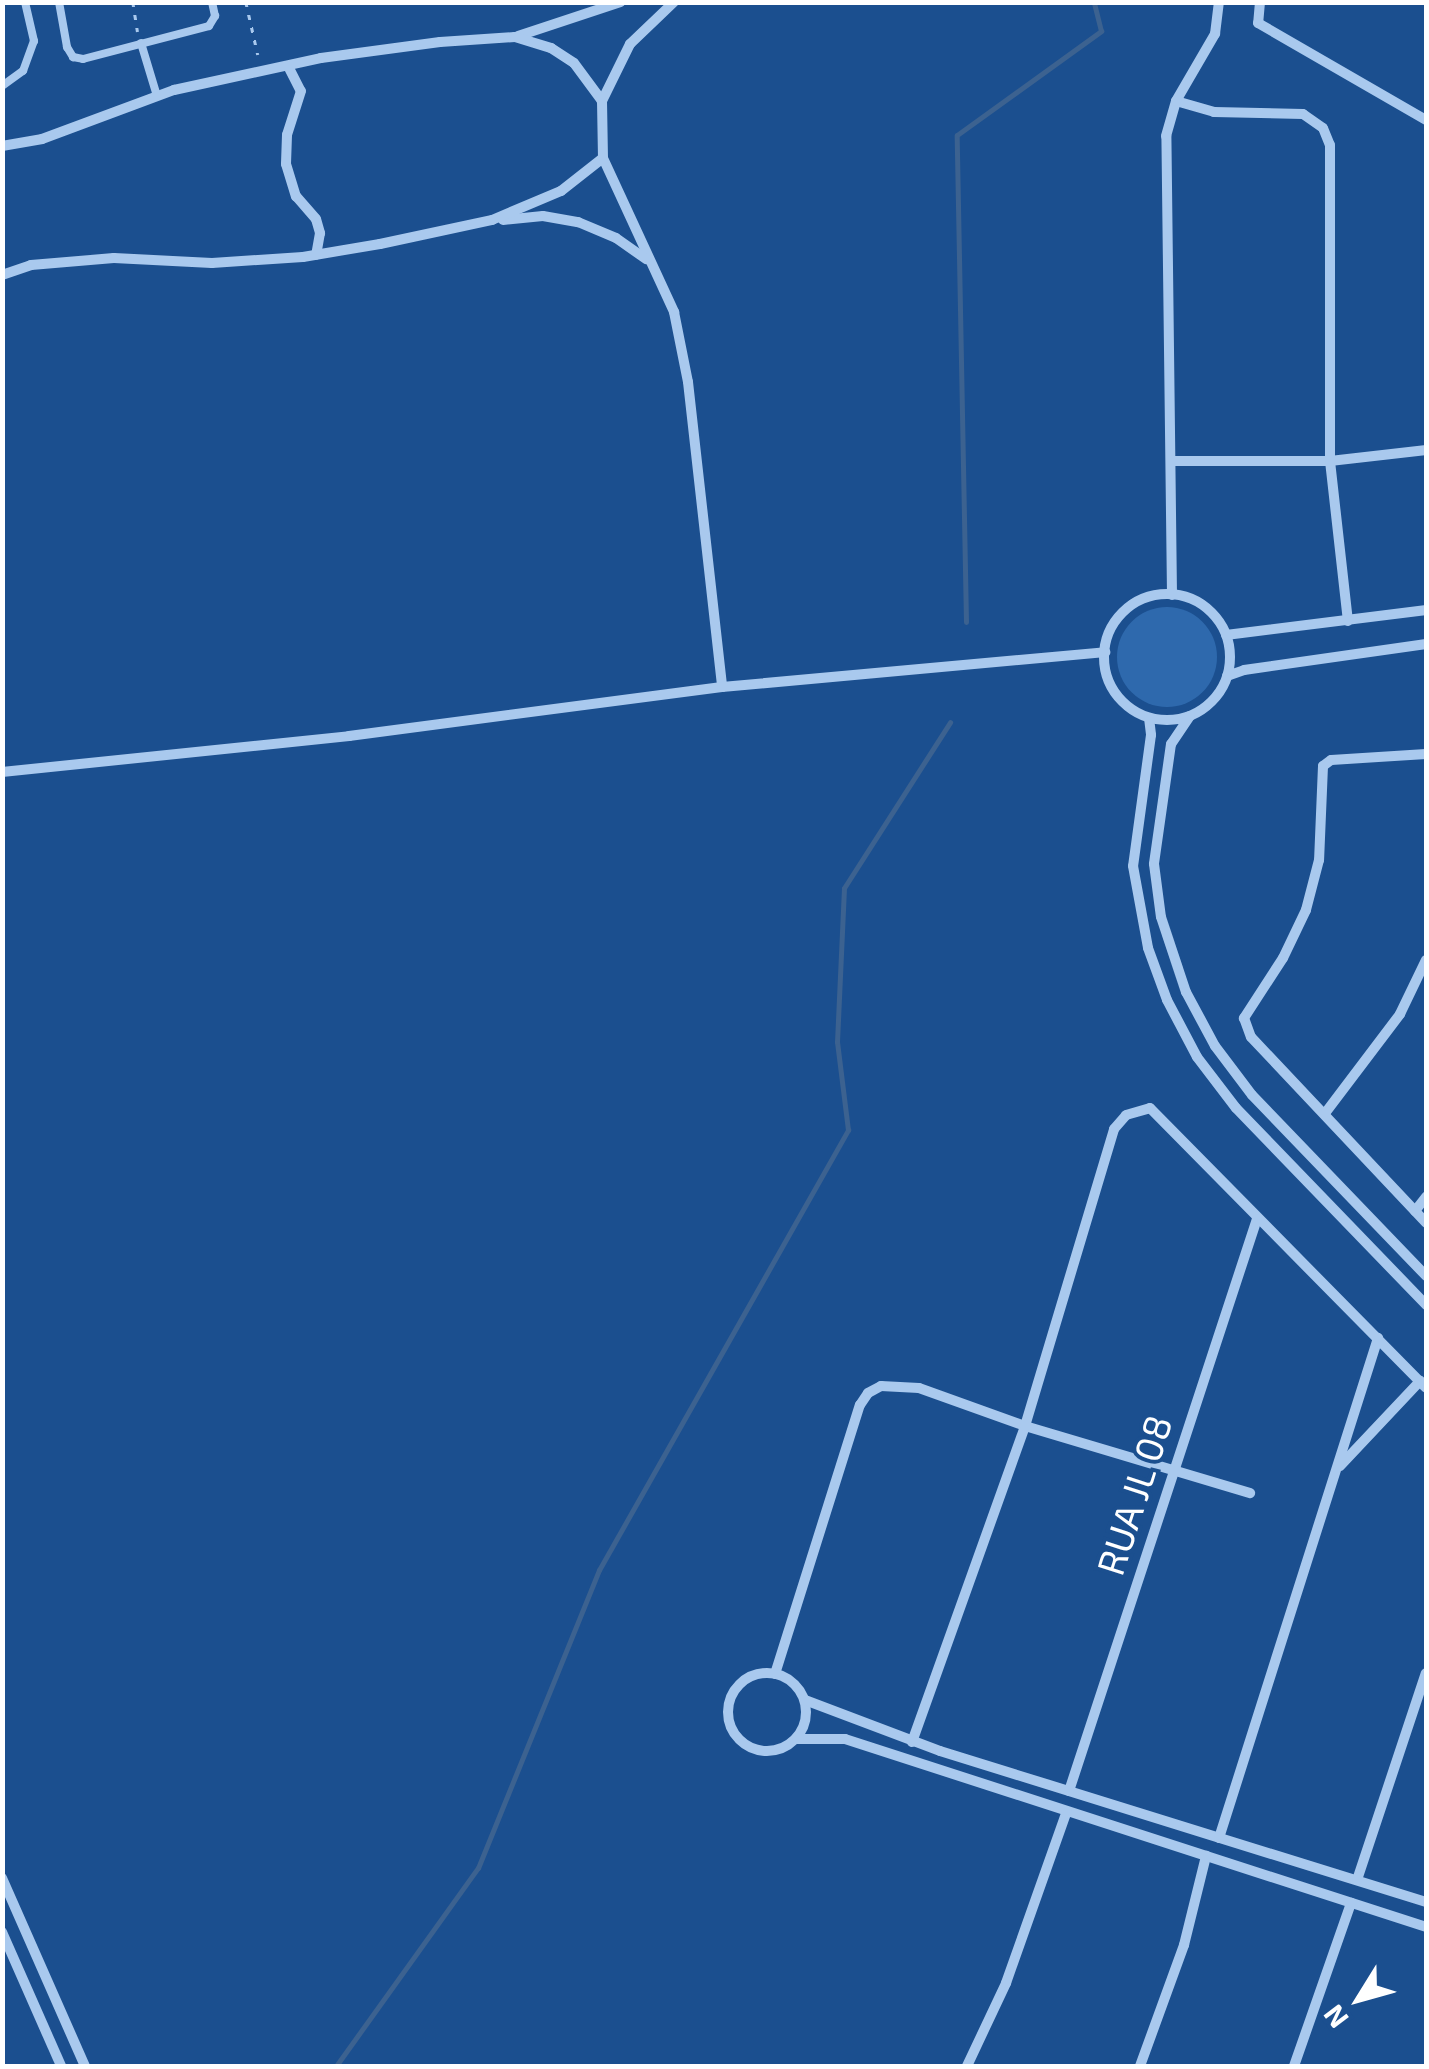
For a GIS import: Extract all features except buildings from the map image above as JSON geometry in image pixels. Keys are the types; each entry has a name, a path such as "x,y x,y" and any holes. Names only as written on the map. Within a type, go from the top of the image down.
{"street":[{"path":"2,146 42,140 157,96 288,66 440,42 515,36 622,2"},
{"path":"674,2 630,44 602,100 602,158 646,260 674,312 688,382 722,687"},
{"path":"1172,594 1166,136 1176,102 1210,47 1219,2"},
{"path":"1260,2 1258,23 1426,120"},
{"path":"515,36 552,48 574,63 602,100"},
{"path":"288,66 302,91 287,135 286,164 296,196 316,219 320,244 316,254"},
{"path":"1176,102 1214,112 1296,112 1316,122 1328,136 1330,462 1348,621"},
{"path":"492,220 560,192 602,158"},
{"path":"2,275 31,264 114,258 212,263 316,254 492,220 544,216 578,222 616,238 646,260"},
{"path":"1172,461 1330,462 1426,450"},
{"path":"1190,716 1149,718 1115,692 1105,652 1122,614 1144,598 1172,594 1199,603 1226,635 1228,676 1214,701 1190,716 1171,744 1154,864 1161,917 1186,992 1214,1046 1252,1095 1426,1276"},
{"path":"1226,635 1426,610"},
{"path":"1228,676 1244,670 1426,644"},
{"path":"2,772 349,736 722,687 1105,652"},
{"path":"1149,718 1151,735 1133,866 1148,948 1167,1000 1198,1057 1236,1108 1426,1306"},
{"path":"1426,754 1330,760 1323,766 1321,847 1306,910 1283,958 1244,1018 1250,1037 1326,1112 1426,1223"},
{"path":"1326,1112 1400,1014 1426,960"},
{"path":"912,1742 1025,1426 1114,1128 1126,1115 1150,1108 1423,1385 1336,1470"},
{"path":"1415,1211 1426,1197"},
{"name":"RUA JL 08","path":"1068,1791 1257,1219"},
{"path":"1219,1838 1378,1338"},
{"path":"776,1674 860,1405 868,1393 881,1386 919,1388 1025,1426 1250,1493"},
{"path":"1357,1880 1426,1673"},
{"path":"776,1674 794,1683 805,1700 806,1720 797,1738 780,1750 759,1750 741,1741 730,1724 729,1704 738,1686 755,1675 776,1674"},
{"path":"805,1700 912,1742 1426,1902"},
{"path":"797,1738 845,1740 1426,1927"},
{"path":"967,2066 1006,1983 1067,1811"},
{"path":"1144,1836 1149,1816"},
{"path":"1140,2066 1175,1974 1206,1856"},
{"path":"2,1878 85,2066"},
{"path":"1294,2066 1351,1903"},
{"path":"3,1934 61,2066"}],"lane":[{"path":"2,86 22,70 34,41 26,2"},
{"path":"59,2 72,57 82,59 209,26 215,16 212,2"},
{"path":"141,43 157,96"}],"path":[{"path":"133,2 141,43"},
{"path":"246,2 262,72"}],"shaded area":[{"path":"1167,607 1186,611 1203,621 1213,638 1217,657 1213,676 1203,693 1186,703 1167,707 1148,703 1131,693 1121,676 1117,657 1121,638 1131,621 1148,611"}],"waterway":[{"path":"966,622 957,135 1101,31 1094,2"},
{"path":"336,2066 478,1868 599,1570 848,1130 837,1042 844,888 950,722"}]}
